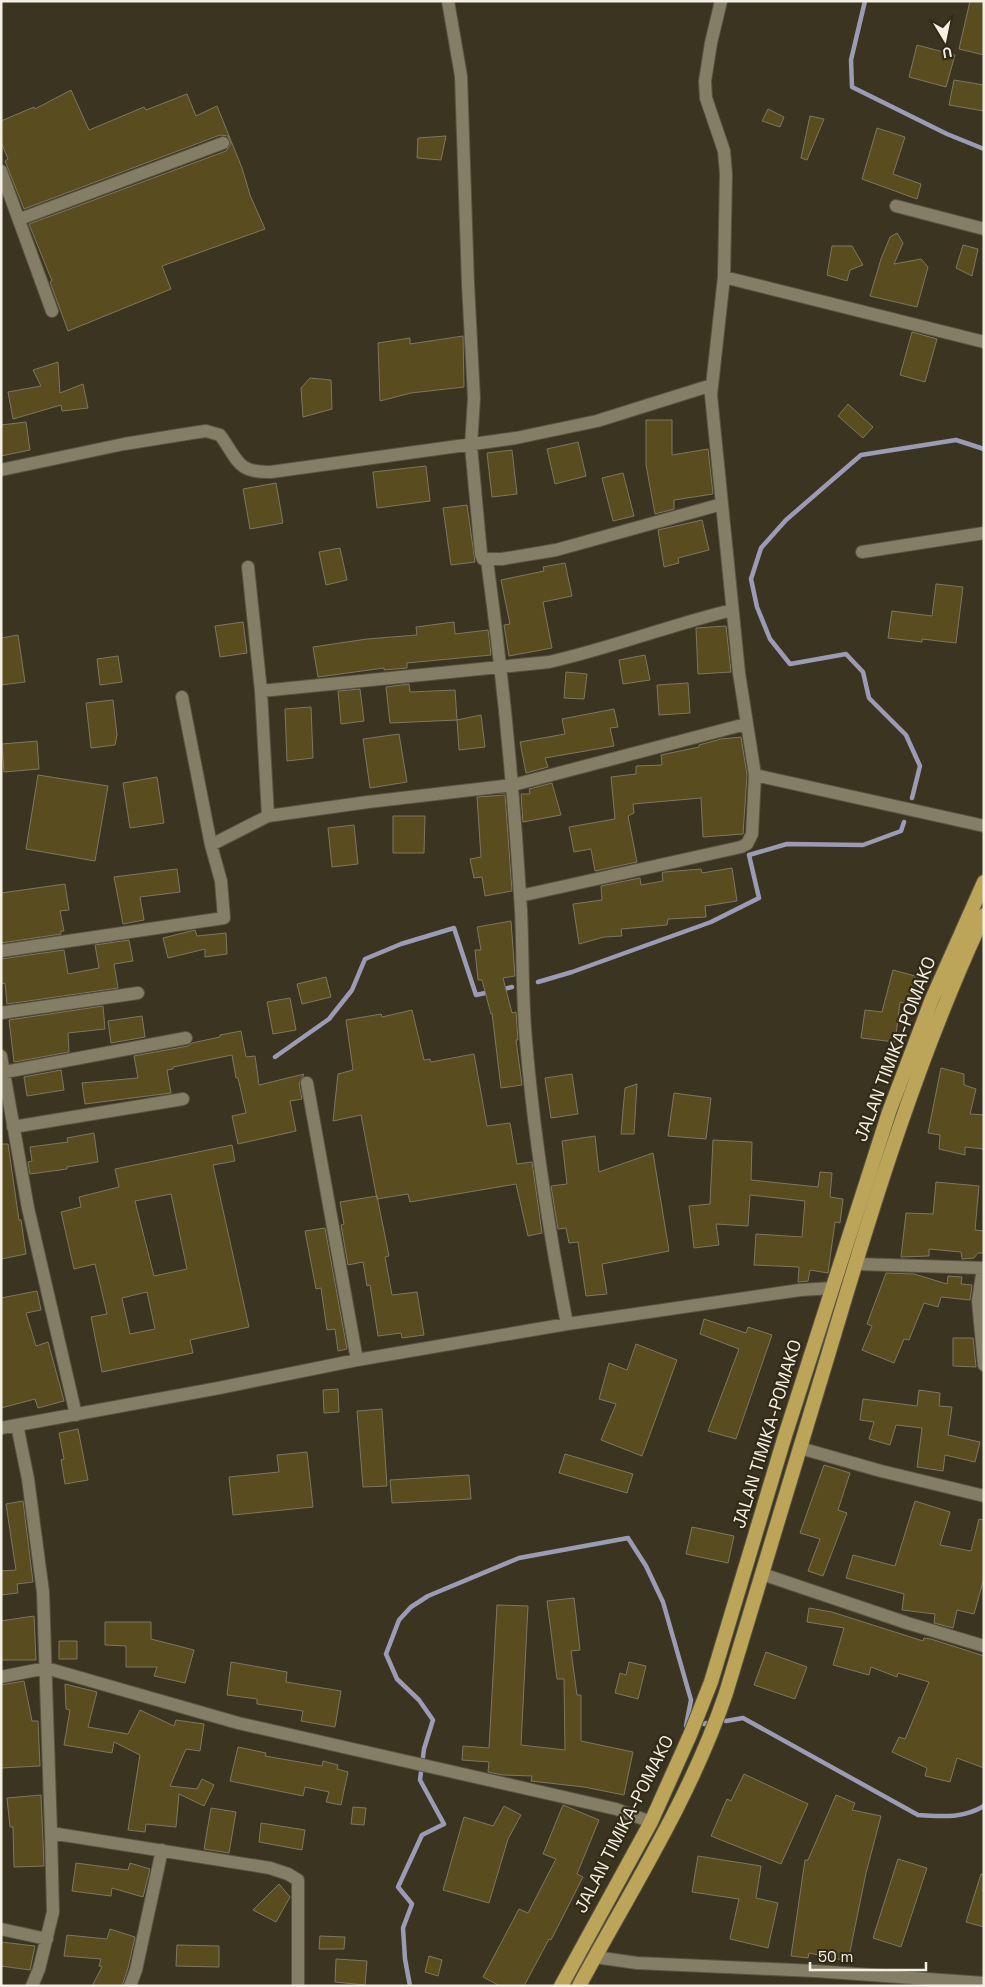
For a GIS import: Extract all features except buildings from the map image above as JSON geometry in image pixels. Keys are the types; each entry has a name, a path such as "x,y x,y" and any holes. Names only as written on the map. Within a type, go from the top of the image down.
{"highway":[{"name":"JALAN TIMIKA-POMAKO","path":"561,1986 651,1822 690,1735 711,1682 832,1288 908,1056 946,964 984,882"},
{"name":"JALAN TIMIKA-POMAKO","path":"579,1986 692,1781 708,1745 726,1693 856,1264 922,1064 984,915"}],"street":[{"path":"448,1 461,76 474,398 471,446 480,554 487,560 502,668 513,785 520,896 525,1040 548,1231 566,1324"},
{"path":"520,896 741,847 746,844 752,834 755,775 746,724 732,610 711,395 724,277 726,163 706,98 705,81 710,43 721,1"},
{"path":"20,219 223,143"},
{"path":"1,172 20,219 52,311"},
{"path":"896,206 984,228"},
{"path":"724,277 984,342"},
{"path":"1,470 124,444 206,431 220,435 239,464 248,470 258,472 471,446 597,421 712,385"},
{"path":"487,560 556,550 722,504"},
{"path":"862,552 984,533"},
{"path":"248,567 261,692 268,816"},
{"path":"261,692 549,662 579,655 694,619 732,610"},
{"path":"1,951 224,918 221,881 211,845 182,697"},
{"path":"211,845 268,816 513,785 746,724"},
{"path":"755,775 984,826"},
{"path":"1,1013 138,993"},
{"path":"3,1076 186,1038"},
{"path":"1,1056 3,1076 40,1262 76,1414"},
{"path":"307,1083 357,1360"},
{"path":"13,1127 183,1099"},
{"path":"856,1264 984,1268 978,1301 984,1365"},
{"path":"1,1428 357,1360 566,1324 800,1290 832,1288"},
{"path":"17,1426 28,1479 44,1592 51,1833 53,1912 47,1939 32,1986"},
{"path":"800,1448 881,1472 984,1496"},
{"path":"762,1574 907,1623 984,1646"},
{"path":"1,1677 46,1668 238,1724 616,1809 651,1822"},
{"path":"51,1833 270,1868 288,1874 298,1880 298,1986"},
{"path":"130,1986 136,1970 162,1850"},
{"path":"1,1930 47,1939"},
{"path":"595,1957 646,1964 815,1971 984,1983"}],"waterway":[{"path":"865,1 851,60 852,87 947,134 984,149"},
{"path":"912,798 920,766 906,735 869,698 863,672 846,654 790,664 770,639 757,607 751,579 761,548 786,520 861,455 956,440 984,449"},
{"path":"538,982 572,972 711,922 759,898 749,855 787,844 863,845 901,831 904,822"},
{"path":"275,1057 329,1019 352,990 365,959 401,944 454,928 476,995 490,992"},
{"path":"500,990 512,987"},
{"path":"410,1986 405,1959 403,1928 412,1904 398,1887 422,1835 444,1824 420,1780 424,1749 433,1720 419,1700 397,1679 386,1654 399,1620 411,1607 428,1596 519,1558 628,1538 646,1566 663,1602 691,1700 686,1726"},
{"path":"726,1721 743,1718 918,1815 960,1815 984,1806"}]}
